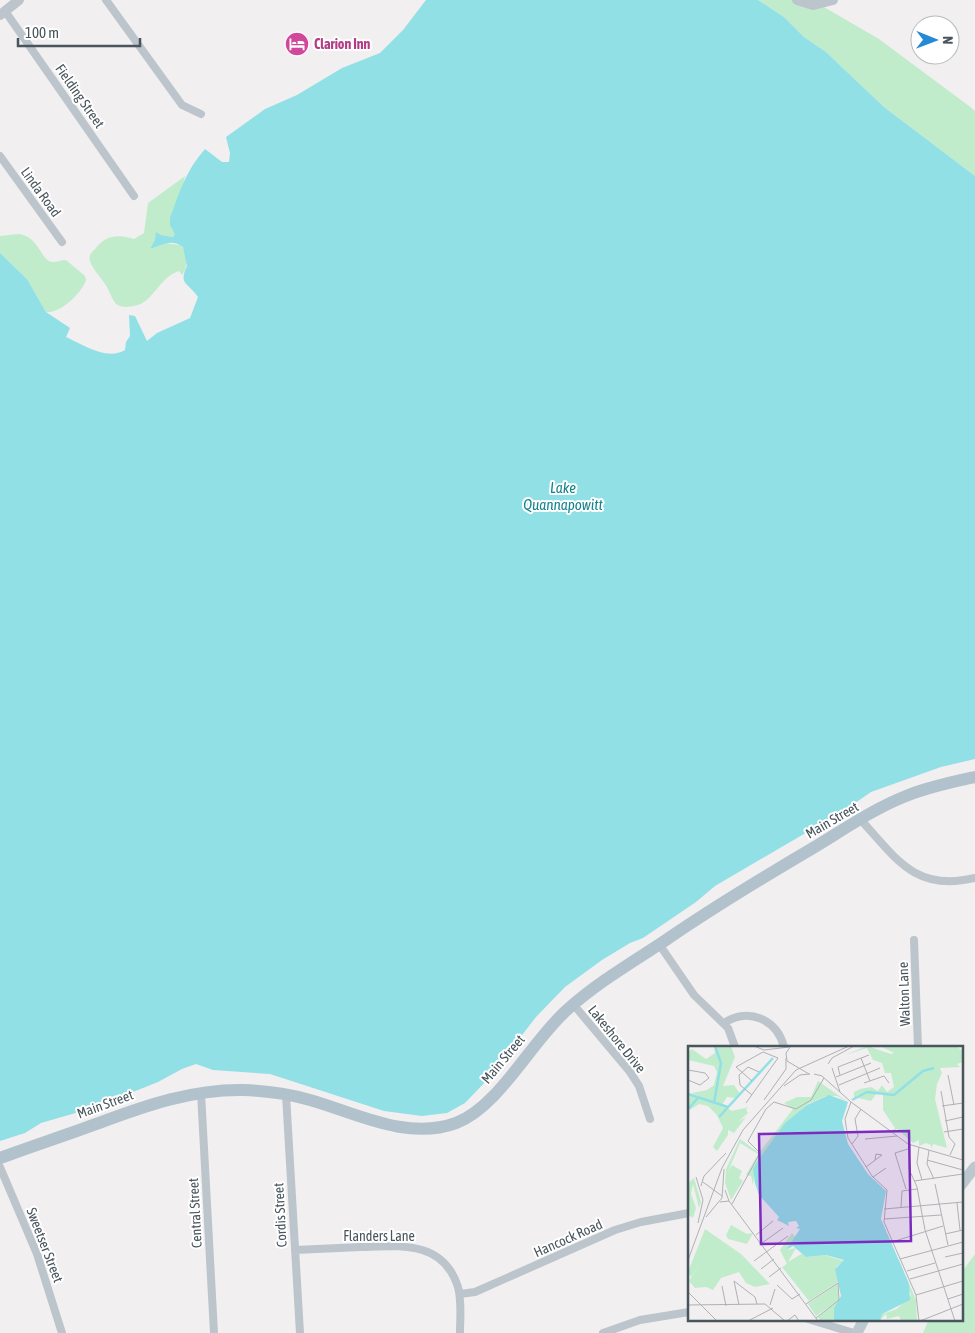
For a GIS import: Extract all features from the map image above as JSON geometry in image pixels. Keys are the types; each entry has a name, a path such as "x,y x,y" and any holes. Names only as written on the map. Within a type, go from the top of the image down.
{"main road":[{"name":"Main Street","path":"0,1158 159,1101 201,1092 248,1090 286,1095 382,1124 430,1127 455,1123 473,1113 491,1097 544,1032 573,1004 659,944 746,887 905,796 975,777"},
{"path":"962,1184 975,1167"},
{"path":"855,1333 863,1320"}],"street":[{"path":"2,13 19,0"},
{"path":"106,0 182,105 200,114"},
{"path":"797,0 813,5 833,0"},
{"name":"Fielding Street","path":"2,13 134,196"},
{"name":"Linda Road","path":"0,156 62,242"},
{"path":"861,820 904,865 923,877 944,883 975,878"},
{"name":"Walton Lane","path":"914,940 918,1046"},
{"path":"659,944 694,995 730,1031 735,1046"},
{"name":"Lakeshore Drive","path":"573,1004 630,1072 638,1086 650,1119"},
{"path":"724,1023 743,1015 760,1018 773,1027 783,1046"},
{"name":"Central Street","path":"201,1092 214,1333"},
{"name":"Cordis Street","path":"286,1095 300,1333"},
{"name":"Sweetser Street","path":"0,1167 37,1254 62,1333"},
{"name":"Hancock Road","path":"460,1294 475,1292 634,1224 688,1213"},
{"name":"Flanders Lane","path":"295,1250 392,1246 417,1248 434,1255 453,1275 460,1294 460,1333"},
{"path":"603,1333 640,1320 688,1312"},
{"path":"812,1320 855,1333"}],"green space":[{"path":"758,0 812,0 879,39 910,62 910,65 914,65 969,106 975,111 975,176 884,107 826,52 804,37 784,17"},
{"path":"185,176 173,211 173,226 176,234 173,237 156,232 156,240 150,249 163,243 181,245 187,260 186,268 182,275 179,271 167,278 143,303 129,307 118,305 93,267 90,259 91,254 108,238 123,236 134,239 144,233 148,203"},
{"path":"19,234 26,236 36,244 49,261 66,260 85,276 86,280 80,291 70,302 58,310 46,312 27,279 0,253 0,236"},
{"path":"975,1254 975,1333 923,1333 929,1320 962,1320 962,1272"}],"water":[{"name":"Lake Quannapowitt","path":"426,0 758,0 784,17 804,37 826,52 884,107 975,176 975,759 941,767 871,792 845,810 715,886 696,902 643,938 630,943 602,960 565,987 536,1017 489,1078 465,1103 447,1113 422,1116 384,1111 270,1074 213,1070 196,1064 158,1082 93,1108 41,1123 25,1133 0,1141 0,253 27,279 46,312 70,328 66,337 96,351 111,354 125,350 126,342 130,336 129,315 135,316 147,341 157,333 190,318 198,297 184,280 184,272 187,266 183,247 179,244 170,243 150,249 155,240 156,232 173,237 175,234 170,225 170,218 184,181 193,165 205,149 222,162 229,162 230,153 226,137 265,109 297,95 342,68 380,53 403,30"}],"place":[{"name":"Clarion Inn","path":"297,44"}]}
